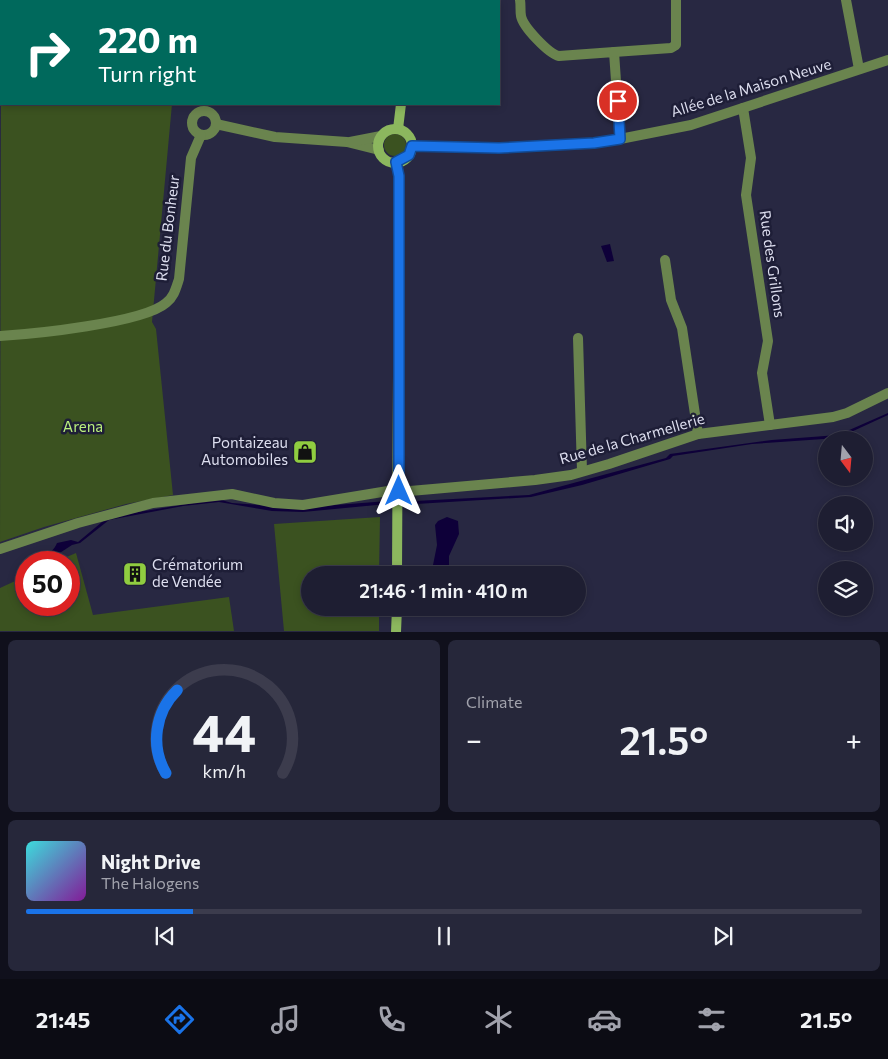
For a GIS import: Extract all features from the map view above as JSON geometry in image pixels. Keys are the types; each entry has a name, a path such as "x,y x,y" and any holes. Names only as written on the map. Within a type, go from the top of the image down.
{"main road":[{"path":"398,129 401,105"},
{"path":"398,129 407,133 412,146 409,155 396,162 385,160 379,150 381,136 387,131 398,129"},
{"path":"396,162 399,176 397,566"},
{"path":"396,632 397,616"}],"street":[{"path":"520,0 521,17 525,25 552,54 559,56 671,48 676,45 676,0"},
{"path":"846,0 859,69"},
{"path":"614,52 620,139"},
{"name":"Allée de la Maison Neuve","path":"412,146 499,148 594,143 620,139 691,125 888,60"},
{"path":"201,107 212,113 216,124 210,134 202,135 195,131 192,124 194,116 201,107"},
{"name":"Rue des Grillons","path":"743,108 751,158 746,195 768,341 762,373 770,425"},
{"path":"216,124 275,137 347,142 379,150"},
{"name":"Rue du Bonheur","path":"0,336 53,332 140,314 155,310 167,303 174,293 179,280 191,158 202,135"},
{"path":"347,142 381,136"},
{"path":"665,260 671,300 682,328 698,434"},
{"path":"578,338 582,472"},
{"name":"Rue de la Charmellerie","path":"0,549 78,523 153,502 232,494 274,503 303,505 388,490 399,491 526,481 582,472 698,434 833,417 847,413 888,393"}],"green space":[{"name":"Arena","path":"1,105 172,105 152,322 156,329 173,495 126,504 44,527 0,542"},
{"path":"395,134 405,141 406,145 399,155 395,156 385,149 384,145 391,135"},
{"path":"380,517 379,566 301,566 301,616 379,616 379,631 284,631 274,524"},
{"path":"80,568 93,615 229,597 234,631 0,631 0,588 15,581 15,616 80,616"}],"shaded area":[{"path":"610,244 614,261 607,262 601,246"},
{"path":"888,413 888,415 853,431 847,431"},
{"path":"818,437 818,439 752,444 673,456 670,459 582,485 531,497 416,504 415,501 529,495 666,458 670,454 772,440"},
{"path":"218,499 232,503 297,508 388,501 387,504 303,512 272,511 219,502 183,506 109,520 80,543 72,545 63,551 51,551 57,543 71,540 78,542 108,517"},
{"path":"447,517 458,521 459,534 449,556 449,566 433,566 437,545 435,525 438,521"}],"place":[{"name":"Pontaizeau Automobiles","path":"305,452"},
{"name":"Crématorium de Vendée","path":"135,574"}],"route":[{"path":"399,491 399,176 396,162 406,159 412,146 432,148 480,146 499,148 594,143 620,139 618,101"}]}
